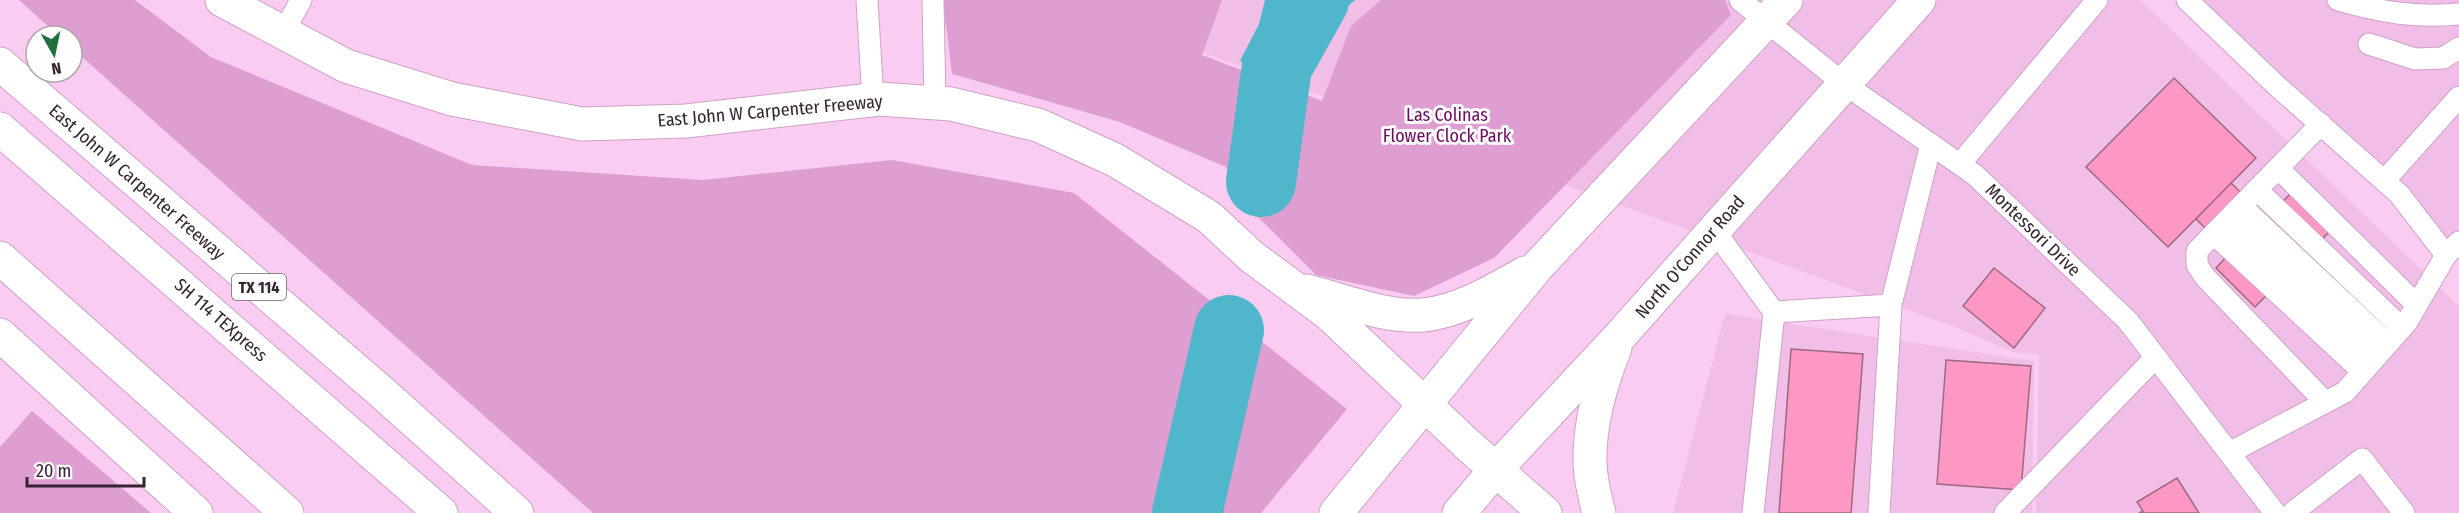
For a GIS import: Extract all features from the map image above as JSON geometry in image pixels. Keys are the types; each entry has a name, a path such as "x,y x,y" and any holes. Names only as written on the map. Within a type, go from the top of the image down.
{"main road":[{"name":"East John W Carpenter Freeway","path":"222,0 346,66 452,99 582,124 686,121 873,100 951,104 1038,125 1115,160 1209,218 1252,257 1329,314 1545,513"},
{"name":"North O'Connor Road","path":"1459,513 1496,469 1620,336 1919,0"},
{"path":"1336,513 1537,267 1776,11"},
{"name":"East John W Carpenter Freeway","path":"0,64 378,389 517,513"},
{"name":"SH 114 TEXpress","path":"0,129 441,513"},
{"path":"0,258 287,513"},
{"path":"1293,287 1398,315 1425,315 1472,302 1537,267"},
{"path":"0,335 196,513"},
{"path":"1599,513 1590,462 1592,439 1604,376 1620,336"}],"lane":[{"path":"284,33 301,0"},
{"path":"867,0 873,100"},
{"path":"933,0 935,103"},
{"name":"Montessori Drive","path":"1740,0 1776,11 1843,83 1975,175 2128,321 2275,513"},
{"path":"1960,164 2097,0"},
{"path":"2187,0 2278,87 2400,194 2452,249 2402,328 2345,392 2229,453"},
{"path":"2338,0 2378,11 2427,17 2459,14"},
{"path":"2369,44 2415,59 2443,58 2459,48"},
{"path":"2385,180 2459,97"},
{"path":"2321,124 2197,251 2197,265 2205,277 2325,402"},
{"path":"1880,513 1891,305 1931,144"},
{"path":"2278,168 2416,305"},
{"path":"2257,190 2402,328"},
{"path":"2227,220 2376,357"},
{"path":"2227,220 2376,357"},
{"path":"1714,230 1774,312 1753,513"},
{"path":"1774,312 1891,305"},
{"path":"2005,513 2155,358"},
{"path":"2292,513 2361,459 2404,513"}],"shaded area":[{"path":"1059,0 2140,0 2459,306 2459,513 2036,513 2039,354 2013,352 1955,327"},
{"path":"2193,0 2459,0 2459,249"},
{"path":"1725,314 2034,361 2032,513 1673,513"}],"green space":[{"path":"19,0 135,0 211,57 472,165 703,180 892,160 1074,193 1347,409 1261,513 593,513 84,59 84,24 46,24"},
{"name":"Las Colinas Flower Clock Park","path":"943,0 1222,0 1202,55 1322,101 1351,26 1381,0 1725,0 1731,15 1494,258 1414,296 1316,275 1235,194 1226,167 1120,122 952,74"},
{"path":"32,411 151,513 0,513 0,447"}],"water":[{"path":"1265,0 1355,0 1320,29 1300,82 1240,61 1259,24"}],"building":[{"path":"2174,78 2256,158 2168,247 2086,167"},
{"path":"2231,183 2267,218 2293,191 2332,229 2255,307 2216,268 2230,253 2196,219"},
{"path":"1994,268 2045,308 2014,348 1963,306"},
{"path":"1791,349 1863,354 1851,513 1779,513"},
{"path":"1946,360 2031,366 2021,490 1937,484"},
{"path":"2177,478 2199,513 2139,513 2143,511 2137,502"}],"waterway":[{"path":"1261,182 1277,66 1314,0"},
{"path":"1187,513 1229,330"}]}
